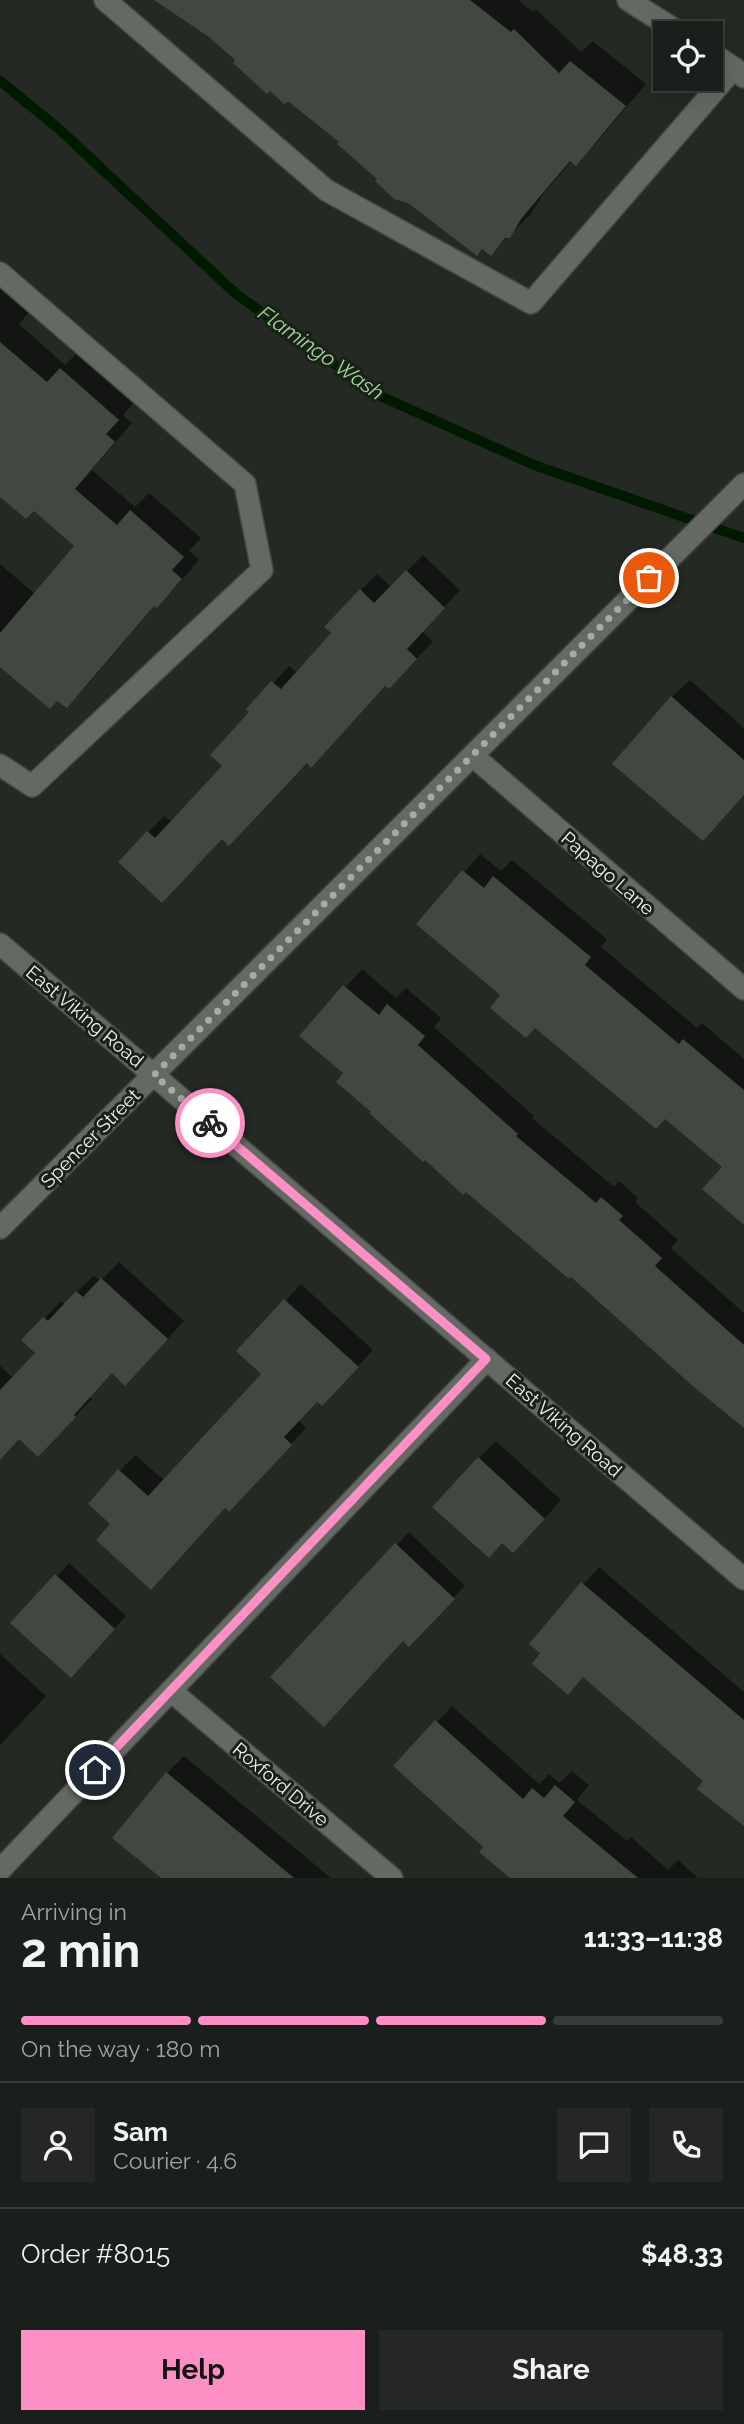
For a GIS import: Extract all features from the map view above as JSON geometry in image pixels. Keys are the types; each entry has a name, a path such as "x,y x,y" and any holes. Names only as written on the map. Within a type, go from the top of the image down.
{"street":[{"path":"106,0 326,190 531,303 739,72 723,61"},
{"path":"628,0 661,21"},
{"path":"0,273 245,484 262,570 32,786 0,765"},
{"name":"Spencer Street","path":"0,1228 744,484"},
{"name":"Papago Lane","path":"473,757 744,989"},
{"name":"East Viking Road","path":"0,944 744,1579"},
{"path":"0,1870 486,1359"},
{"name":"Roxford Drive","path":"171,1691 392,1878"}],"building":[{"path":"154,0 470,0 511,32 514,29 559,73 570,61 626,106 576,166 570,161 521,219 510,238 505,238 491,256 482,249 477,256 408,203 394,199 375,181 377,179 337,144 339,142 289,102 284,104 270,91 267,94 209,37"},
{"path":"0,342 47,382 60,368 119,420 106,434 115,442 75,489 117,525 130,510 184,557 172,570 182,579 157,608 154,606 67,708 57,701 50,709 0,667 0,633 74,546 34,511 26,519 0,497"},
{"path":"406,570 445,608 407,649 417,659 389,689 385,686 311,768 307,763 229,846 222,839 162,903 118,862 147,831 155,838 222,766 210,755 249,712 246,709 271,681 281,689 331,633 324,627 360,589 374,603"},
{"path":"671,696 744,760 744,795 703,841 612,764"},
{"path":"462,870 484,888 493,876 591,957 585,965 679,1044 683,1039 744,1090 744,1225 702,1189 722,1167 665,1119 656,1129 535,1028 526,1038 490,1008 500,995 416,924"},
{"path":"343,985 379,1015 387,1004 425,1036 418,1045 518,1134 516,1136 596,1203 601,1197 623,1216 619,1220 662,1258 655,1266 744,1345 744,1428 571,1277 569,1279 466,1192 463,1195 425,1160 423,1162 336,1082 343,1073 299,1036"},
{"path":"101,1278 168,1339 125,1386 112,1373 38,1457 19,1439 0,1460 0,1390 35,1353 21,1340 43,1317 48,1321 76,1291 83,1297"},
{"path":"284,1299 359,1367 322,1406 317,1402 284,1437 292,1445 229,1512 225,1508 151,1590 96,1540 110,1524 88,1504 118,1469 148,1496 261,1374 236,1351"},
{"path":"478,1457 545,1519 513,1553 502,1543 489,1558 432,1507"},
{"path":"395,1543 455,1599 409,1647 403,1641 324,1727 270,1677"},
{"path":"55,1574 115,1629 71,1678 10,1623"},
{"path":"581,1582 744,1720 744,1826 697,1789 703,1781 583,1677 568,1695 532,1664 540,1653 529,1644"},
{"path":"435,1720 523,1799 532,1788 544,1798 555,1785 575,1802 563,1816 638,1878 510,1878 479,1852 483,1847 393,1766"},
{"path":"166,1772 294,1878 161,1878 112,1838"}],"waterway":[{"name":"Flamingo Wash","path":"0,81 58,128 236,294 378,395 534,465 744,538"}],"way so far":[{"path":"210,1123 154,1075 649,578"}],"route":[{"path":"95,1770 486,1359 210,1123"}]}
